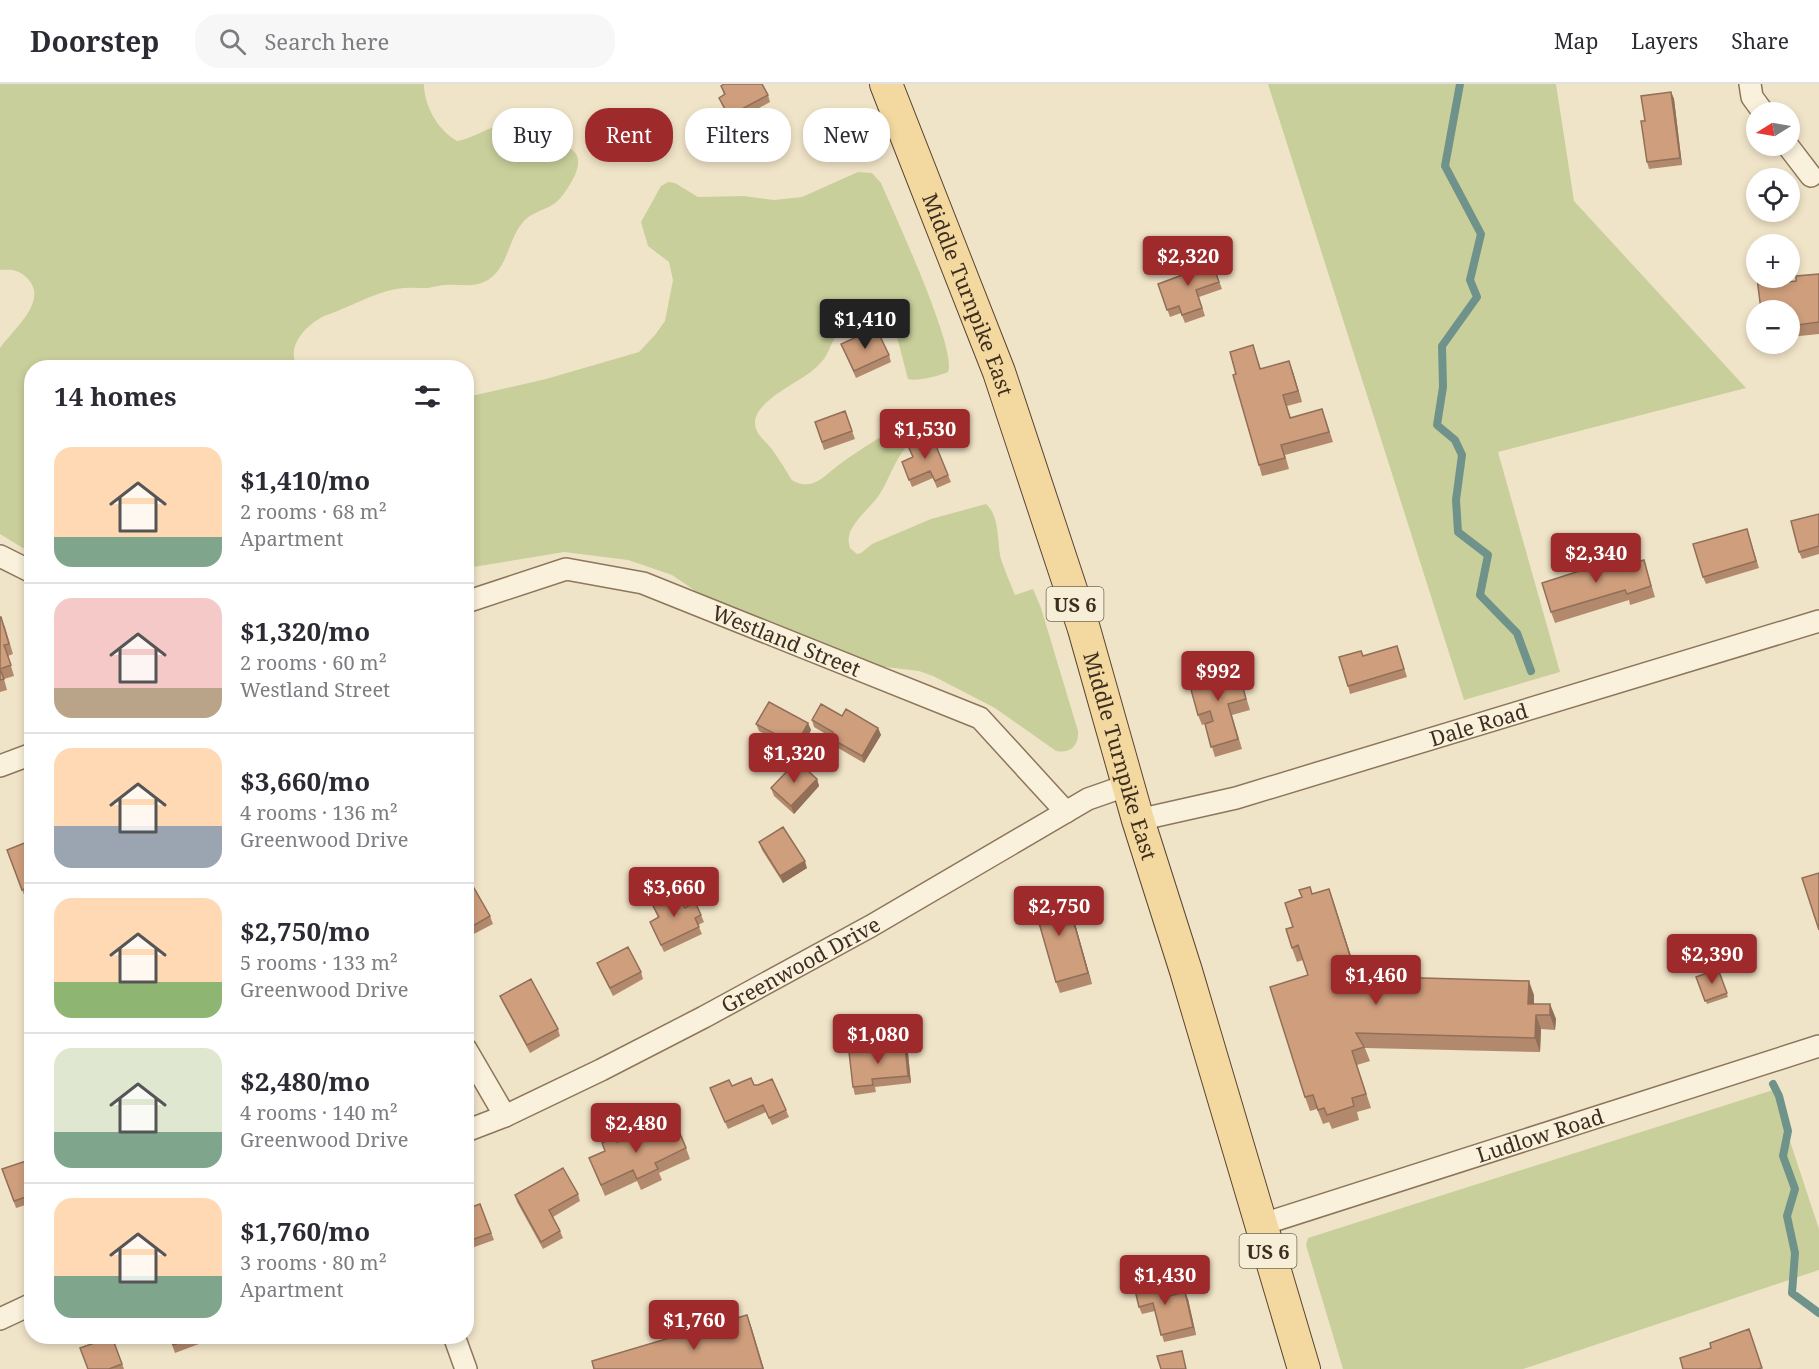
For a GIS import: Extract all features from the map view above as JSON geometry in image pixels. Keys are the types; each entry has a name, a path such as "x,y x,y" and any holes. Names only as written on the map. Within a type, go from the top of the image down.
{"main road":[{"name":"Middle Turnpike East","path":"886,84 999,372 1084,629 1138,820 1186,971 1304,1369"}],"street":[{"path":"1750,84 1752,97 1756,102"},
{"path":"1795,156 1810,176"},
{"path":"0,556 24,568"},
{"name":"Westland Street","path":"474,599 566,568 643,583 980,718 1066,812"},
{"name":"Dale Road","path":"1138,820 1236,798 1819,621"},
{"path":"0,766 24,757"},
{"name":"Greenwood Drive","path":"474,1128 505,1116 704,1017 871,926 1088,799 1128,785"},
{"name":"Ludlow Road","path":"1260,1225 1819,1046"},
{"path":"474,1063 505,1116"},
{"path":"0,1319 24,1308"},
{"path":"457,1344 466,1369"}],"green space":[{"path":"0,84 424,84 426,101 433,117 444,131 457,141 492,128 492,162 573,162 573,151 577,156 577,170 566,191 558,201 524,221 514,236 503,262 493,276 476,284 396,289 377,294 324,316 310,325 299,337 294,352 294,360 24,360 24,549 0,534 0,348 27,314 34,295 33,286 26,277 14,270 0,270"},
{"path":"1268,84 1556,84 1574,201 1746,388 1498,452 1560,672 1464,700"},
{"path":"858,172 872,173 881,183 934,310 948,359 948,372 922,379 908,379 897,337 889,320 877,318 865,320 839,334 816,368 778,393 762,407 755,422 757,431 791,479 795,482 809,484 820,480 887,433 916,418 939,411 944,418 943,428 917,437 907,446 897,460 882,491 851,530 850,548 857,554 861,553 872,544 931,519 986,504 994,515 1001,559 1015,595 1033,589 1041,608 1078,731 1077,740 1070,750 1056,751 995,708 933,676 919,671 868,665 710,601 672,575 628,560 564,552 474,567 474,395 546,379 639,352 655,335 665,321 673,280 669,262 648,246 641,222 661,186 668,182 675,183 698,197 743,196 774,200 802,197"},
{"path":"1773,1090 1819,1229 1819,1270 1523,1369 1343,1369 1306,1245 1308,1238"}],"building":[{"path":"724,84 762,84 768,95 744,108 725,108 719,98 725,94 721,86"},
{"path":"1671,92 1680,158 1647,162 1641,121 1645,121 1641,96"},
{"path":"1194,261 1196,268 1212,262 1219,282 1196,290 1202,308 1182,315 1179,306 1167,310 1158,284 1185,274 1182,265"},
{"path":"1819,274 1819,322 1800,325 1800,300 1760,300 1758,288 1800,288 1800,276"},
{"path":"876,328 889,355 854,371 841,344"},
{"path":"1253,345 1260,369 1289,361 1298,391 1283,395 1290,418 1322,409 1329,432 1281,445 1285,458 1259,465 1233,375 1236,374 1230,352"},
{"path":"845,411 852,431 822,442 815,422"},
{"path":"932,436 948,475 935,481 930,471 909,480 902,462 913,457 908,446"},
{"path":"1819,514 1819,546 1799,552 1791,521"},
{"path":"1747,529 1756,561 1703,577 1693,544"},
{"path":"1617,559 1620,567 1644,560 1651,586 1627,594 1625,590 1551,612 1542,583"},
{"path":"0,617 9,644 4,645 11,665 0,669"},
{"path":"1397,646 1404,669 1348,686 1339,657 1361,651 1363,656"},
{"path":"1226,665 1229,676 1239,673 1246,699 1228,704 1238,739 1211,747 1205,724 1213,721 1210,711 1198,715 1190,686 1196,684 1193,674"},
{"path":"769,702 808,723 796,745 756,724"},
{"path":"821,704 842,716 846,709 878,728 862,756 830,738 833,732 812,720"},
{"path":"797,761 817,779 791,806 771,788"},
{"path":"783,827 805,861 780,876 759,842"},
{"path":"24,843 24,889 22,890 7,850"},
{"path":"1819,873 1819,930 1802,878"},
{"path":"1310,887 1312,894 1329,889 1351,959 1361,956 1363,963 1353,966 1356,976 1529,981 1528,1004 1550,1004 1550,1015 1536,1015 1535,1038 1356,1033 1364,1047 1352,1051 1366,1094 1352,1098 1354,1106 1327,1115 1324,1108 1318,1110 1313,1095 1305,1097 1270,987 1308,975 1298,945 1292,948 1286,929 1293,927 1285,903 1302,897 1299,890"},
{"path":"474,888 490,916 474,925"},
{"path":"1056,888 1065,918 1072,916 1088,973 1056,982 1031,895"},
{"path":"676,890 685,908 695,902 701,915 695,918 699,927 661,945 650,922 659,917 651,902"},
{"path":"628,947 641,972 610,988 597,963"},
{"path":"1718,969 1727,993 1705,1001 1696,977"},
{"path":"531,979 558,1029 527,1045 500,996"},
{"path":"905,1046 908,1076 872,1079 873,1085 853,1087 849,1052"},
{"path":"751,1078 754,1085 772,1079 786,1110 769,1118 763,1105 725,1122 710,1088 729,1080 732,1086"},
{"path":"676,1124 686,1148 655,1163 658,1169 637,1179 633,1170 601,1185 589,1158 605,1151 602,1143 615,1137 617,1142 642,1131 645,1138"},
{"path":"24,1162 24,1198 14,1201 2,1169"},
{"path":"563,1168 578,1194 549,1210 560,1231 541,1242 515,1195"},
{"path":"480,1204 491,1233 474,1239 474,1206"},
{"path":"1155,1277 1161,1298 1185,1292 1193,1327 1161,1335 1153,1303 1139,1307 1133,1282"},
{"path":"747,1315 763,1369 594,1369 592,1361"},
{"path":"1749,1329 1762,1368 1683,1369 1680,1358 1711,1348 1710,1343"},
{"path":"92,1344 115,1344 122,1364 109,1369 88,1369 80,1348"},
{"path":"1182,1351 1186,1369 1161,1369 1157,1356"}],"waterway":[{"path":"1460,84 1445,166 1481,234 1470,280 1477,297 1442,346 1443,387 1437,425 1455,440 1462,455 1456,500 1458,532 1488,555 1480,595 1517,633 1531,671"},
{"path":"1773,1084 1779,1096 1788,1131 1783,1156 1795,1189 1787,1216 1795,1253 1792,1293 1819,1313"}]}
